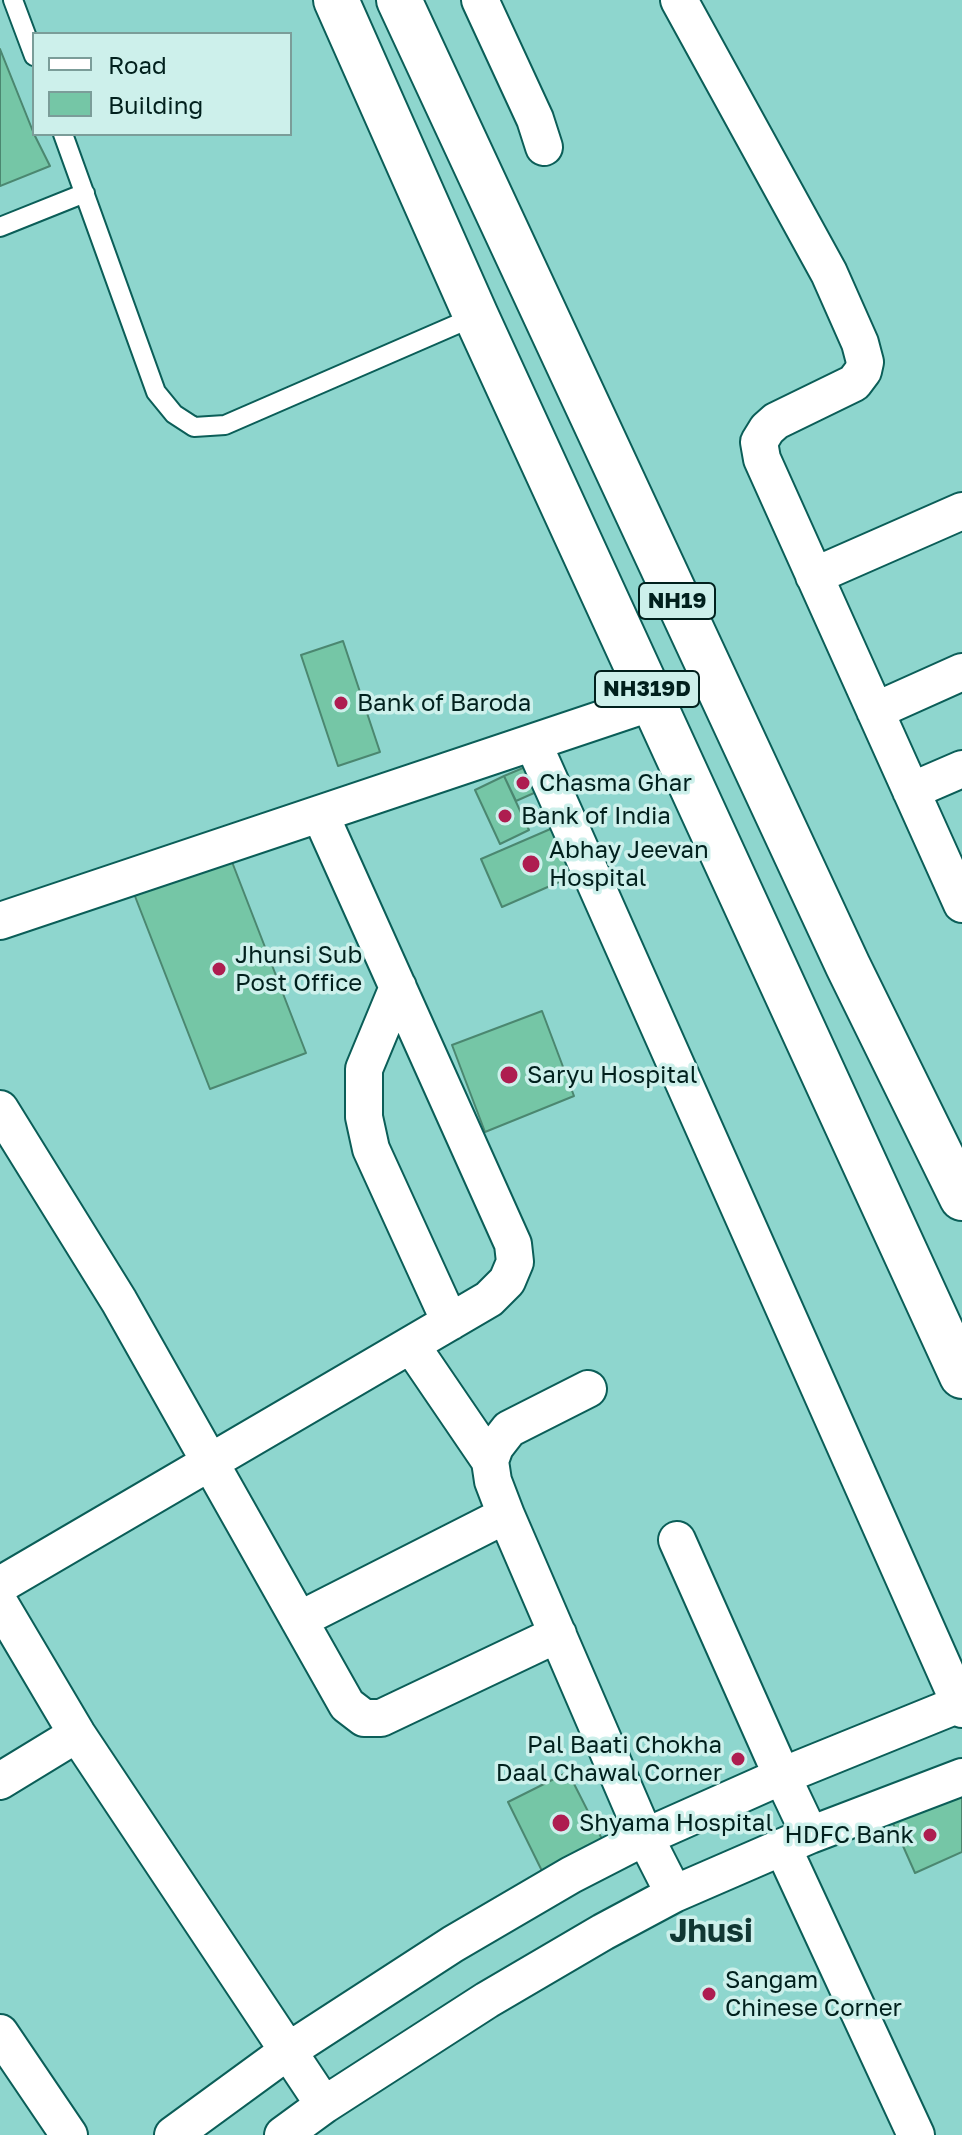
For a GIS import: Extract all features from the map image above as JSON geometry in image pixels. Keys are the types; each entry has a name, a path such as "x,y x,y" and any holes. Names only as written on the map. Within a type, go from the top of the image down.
{"highway":[{"name":"NH319D","path":"336,0 476,316 962,1376"},
{"name":"NH19","path":"399,0 848,966 962,1198"}],"street":[{"path":"480,0 535,119 544,147"},
{"path":"679,0 829,273 860,343 865,362 863,371 854,383 776,421 759,442 762,459 962,902"},
{"path":"814,576 962,511"},
{"path":"875,711 962,672"},
{"path":"0,921 653,702"},
{"path":"173,2135 288,2051 453,1944 571,1875 645,1837 782,1776 961,1705 533,743"},
{"path":"911,791 962,769"},
{"path":"0,1585 489,1299 507,1281 515,1262 513,1244 320,814"},
{"path":"398,987 364,1069 364,1117 371,1149 450,1322"},
{"path":"0,1109 119,1301 347,1705 364,1718 381,1718 558,1634"},
{"path":"411,1345 490,1461 493,1481 506,1515 645,1837 674,1894"},
{"path":"490,1461 495,1447 509,1429 588,1389"},
{"path":"299,1620 506,1515"},
{"path":"677,1540 782,1776 797,1841 916,2135"},
{"path":"0,1604 77,1734 324,2105"},
{"path":"0,1781 77,1734"},
{"path":"283,2135 487,2000 674,1894 797,1841 962,1777"},
{"path":"0,2033 69,2135"}],"lane":[{"path":"13,0 32,51"},
{"path":"64,136 156,392 174,414 194,427 225,425 476,316"},
{"path":"0,227 85,193"}],"building":[{"path":"0,49 32,129 32,136 35,136 50,166 0,186"},
{"name":"Bank of Baroda","path":"343,641 380,752 338,766 301,655"},
{"name":"Chasma Ghar","path":"530,765 543,789 516,801 504,776"},
{"name":"Bank of India","path":"504,776 529,830 500,844 475,790"},
{"path":"562,824 582,872 502,907 481,859"},
{"name":"Jhunsi Sub Post Office","path":"227,849 306,1053 210,1089 131,886"},
{"path":"542,1011 574,1096 485,1132 452,1045"},
{"path":"568,1772 605,1845 544,1875 508,1802"},
{"name":"HDFC Bank","path":"962,1787 962,1852 915,1873 891,1819"}],"place":[{"name":"Bank of Baroda","path":"341,703"},
{"name":"Chasma Ghar","path":"523,783"},
{"name":"Bank of India","path":"505,816"},
{"name":"Abhay Jeevan Hospital","path":"531,864"},
{"name":"Jhunsi Sub Post Office","path":"219,969"},
{"name":"Saryu Hospital","path":"509,1075"},
{"name":"Pal Baati Chokha Daal Chawal Corner","path":"738,1759"},
{"name":"Shyama Hospital","path":"561,1823"},
{"name":"HDFC Bank","path":"930,1835"},
{"name":"Sangam Chinese Corner","path":"709,1994"}],"district":[{"name":"Jhusi","path":"711,1932"}]}
